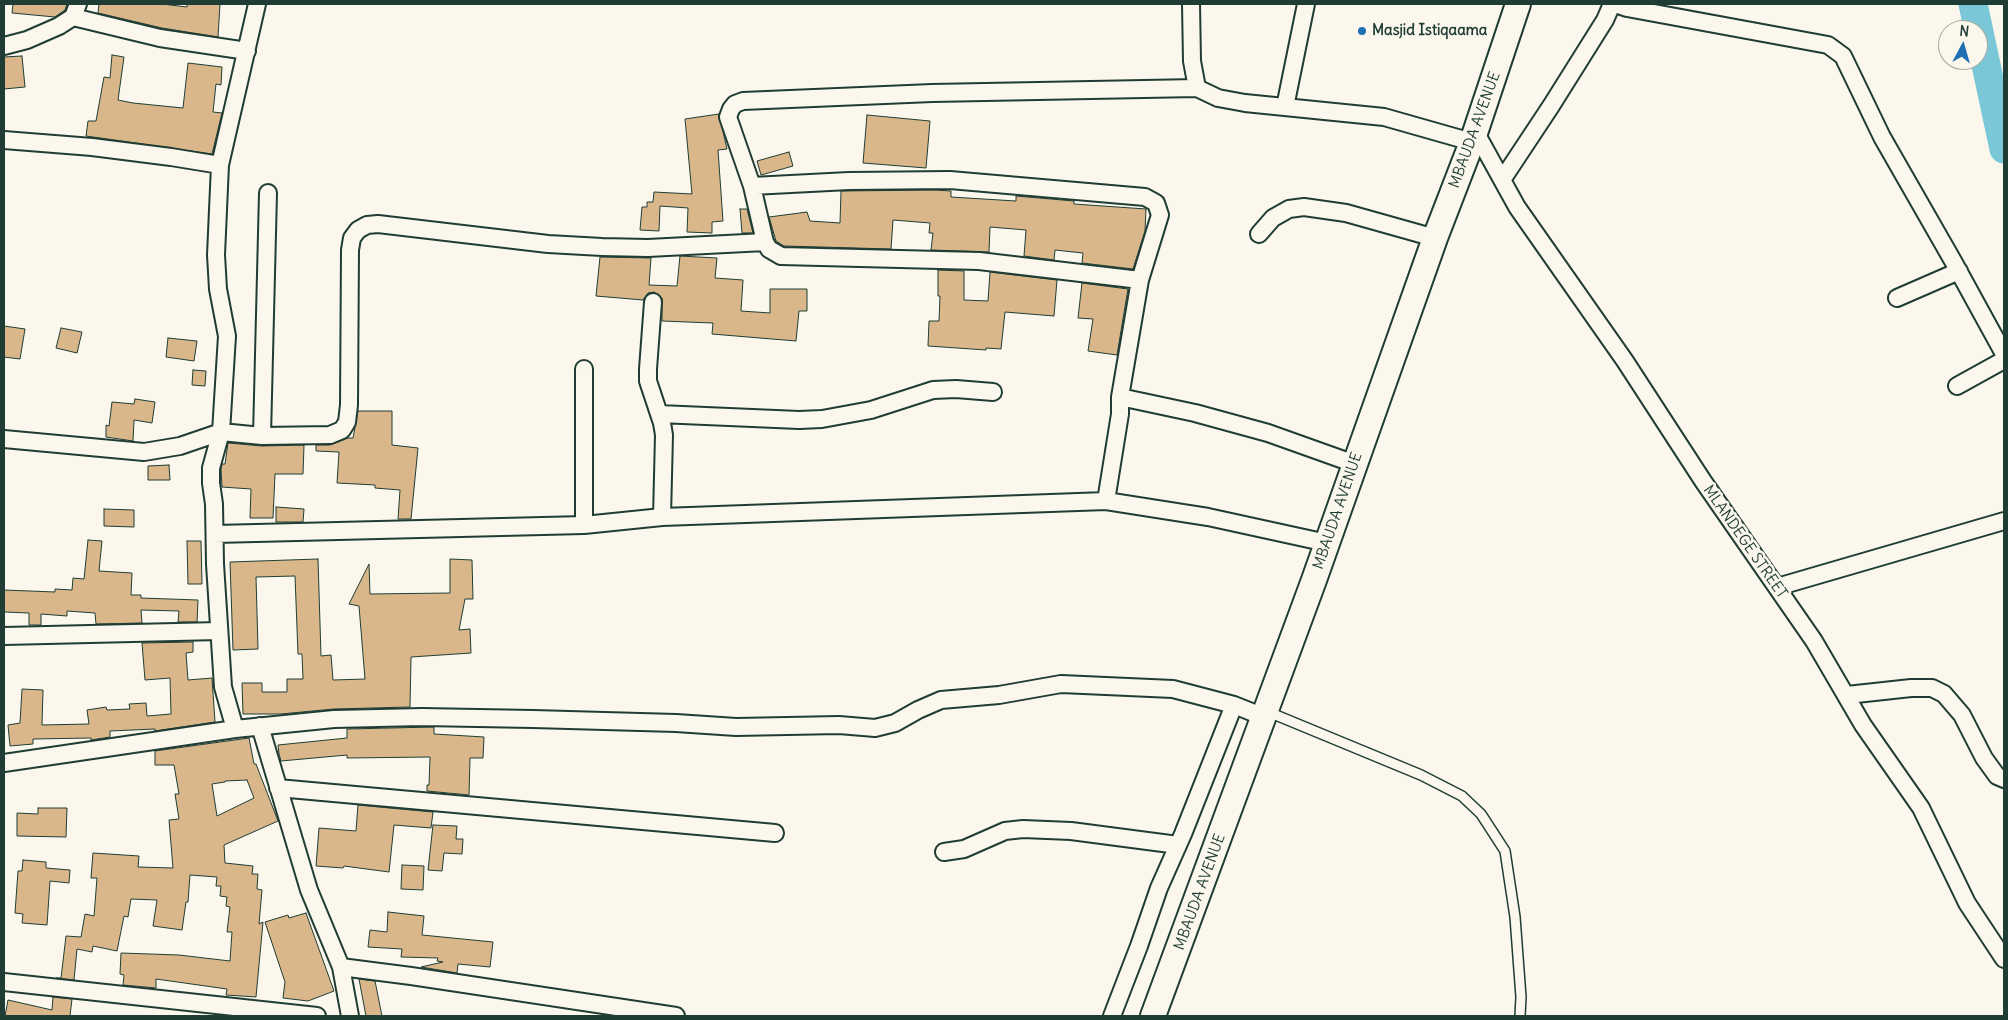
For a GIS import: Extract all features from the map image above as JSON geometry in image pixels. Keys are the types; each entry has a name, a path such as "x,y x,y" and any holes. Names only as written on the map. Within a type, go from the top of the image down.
{"street":[{"path":"235,729 223,687 211,482 211,468 221,432 227,336 218,289 216,255 220,165 257,4"},
{"path":"1191,4 1192,61 1197,88"},
{"path":"1285,107 1306,4"},
{"name":"MBAUDA AVENUE","path":"1153,1016 1327,543 1435,238 1498,68 1518,4"},
{"path":"1502,180 1552,106 1614,4 1637,10 1828,45 1843,56 1882,137 2004,354"},
{"path":"4,46 27,40 59,26 75,10 160,38 247,51"},
{"path":"1140,280 978,261 790,258 774,253 765,242 752,186 728,117 731,109 743,101 932,93 1197,88 1218,98 1244,103 1384,117 1473,136"},
{"name":"MLANDEGE STREET","path":"1473,136 1518,207 1624,361 1702,480 1814,641 1864,725 1921,808 1967,903 2004,959"},
{"path":"4,140 92,147 220,165"},
{"path":"752,186 849,181 950,180 1145,197 1156,203 1160,215 1140,280 1120,397 1120,414 1106,501"},
{"path":"262,436 268,193"},
{"path":"1259,234 1273,218 1289,208 1304,207 1346,214 1435,238"},
{"path":"4,439 144,452 180,446 221,432 262,436 330,435 342,430 346,422 349,405 350,250 352,238 358,230 367,225 378,224 548,244 602,247 648,248 765,242"},
{"path":"1897,298 1959,271"},
{"path":"653,302 648,369 651,393 659,414 664,446 662,517"},
{"path":"1957,386 2004,360"},
{"path":"584,369 584,525"},
{"path":"659,414 799,420 822,419 871,410 933,390 956,389 993,392"},
{"path":"1120,397 1195,413 1268,433 1355,464"},
{"path":"215,534 584,525 662,517 1106,501 1208,517 1327,543"},
{"path":"1777,587 2004,521"},
{"path":"4,636 219,632"},
{"path":"4,763 235,729 334,719 422,718 676,723 736,727 839,725 876,728 896,723 918,710 941,700 999,694 1061,684 1174,689 1265,714"},
{"path":"1847,695 1911,688 1932,688 1944,694 1962,715 1984,758 1997,776 2004,779"},
{"path":"1112,1016 1139,946 1158,888 1178,846 1234,705"},
{"path":"260,726 310,890 341,966 350,1016"},
{"path":"278,788 775,833"},
{"path":"944,852 964,849 1005,831 1023,829 1071,831 1178,846"},
{"path":"341,966 676,1016"},
{"path":"4,982 317,1016"}],"lane":[{"path":"1265,714 1421,775 1462,796 1480,814 1505,851 1515,917 1520,1016"}],"building":[{"path":"13,4 67,4 65,10 55,17 12,13"},
{"path":"99,4 162,4 187,7 187,4 220,4 218,37 162,28 98,13"},
{"path":"112,55 124,57 118,100 133,103 183,108 188,63 222,67 221,85 216,84 213,112 222,113 212,154 86,136 88,121 96,121 104,77 110,78"},
{"path":"22,56 25,87 4,89 4,57"},
{"path":"719,114 727,149 718,150 723,221 712,222 712,233 687,232 688,208 660,206 659,231 640,230 642,207 647,207 647,202 653,202 654,192 692,194 685,119"},
{"path":"867,115 930,121 926,168 863,163"},
{"path":"789,152 793,166 761,175 757,161"},
{"path":"841,191 951,191 951,197 1016,201 1016,196 1074,201 1074,204 1146,209 1145,231 1133,269 1082,263 1083,253 1055,250 1054,260 1024,256 1026,230 990,227 989,252 931,250 933,233 929,233 930,223 893,220 891,249 784,246 776,241 769,217 807,212 810,221 840,223"},
{"path":"740,209 747,209 753,233 742,233"},
{"path":"680,256 717,258 715,278 743,280 741,311 770,313 770,289 807,289 807,311 799,311 796,341 712,334 713,323 662,321 662,298 654,292 648,293 643,300 596,296 600,257 651,258 649,285 677,286"},
{"path":"938,270 964,271 964,300 988,301 990,272 1057,280 1054,316 1005,312 1001,349 986,348 986,350 928,346 929,321 939,321"},
{"path":"1082,283 1128,289 1117,355 1088,351 1093,319 1078,318"},
{"path":"4,326 25,329 20,359 4,357"},
{"path":"61,328 82,332 77,353 56,348"},
{"path":"168,338 197,341 194,361 166,357"},
{"path":"193,370 206,371 205,386 192,385"},
{"path":"135,399 155,402 152,423 134,420 133,441 106,437 106,425 109,426 112,402 134,404"},
{"path":"358,411 392,411 392,445 418,448 411,519 398,519 400,490 375,488 375,485 337,483 339,452 316,451 316,445 330,445 353,438"},
{"path":"228,443 262,446 304,445 303,474 275,474 273,518 250,518 251,489 222,487 221,469 222,464 225,464"},
{"path":"169,465 170,480 148,480 148,466"},
{"path":"276,507 304,509 303,522 276,522"},
{"path":"104,509 134,510 134,527 104,526"},
{"path":"88,540 102,541 99,571 132,573 131,595 141,595 141,598 198,600 197,622 178,622 179,611 141,610 142,623 96,624 95,613 67,611 67,616 41,614 41,625 29,625 29,613 4,612 4,590 55,592 55,589 72,590 73,578 84,579"},
{"path":"187,541 201,541 202,584 188,584"},
{"path":"318,559 321,656 331,655 333,680 365,679 359,606 349,604 369,564 370,594 450,593 450,559 472,560 473,599 465,599 459,630 470,629 471,653 411,657 410,707 334,709 281,714 243,714 242,683 262,683 262,692 287,692 287,679 303,679 302,654 298,654 295,576 256,577 258,649 233,650 230,562"},
{"path":"193,642 193,652 186,653 188,680 212,678 215,722 155,731 155,729 110,731 110,737 91,740 91,738 33,739 33,744 10,746 8,725 20,723 22,689 43,690 42,725 89,724 87,710 106,707 107,710 130,709 129,704 146,703 147,716 171,714 170,678 145,680 142,643"},
{"path":"434,727 434,734 484,737 483,758 470,758 469,795 427,791 430,757 347,758 347,755 281,761 279,754 278,745 347,738 347,729"},
{"path":"249,738 254,764 256,764 278,821 224,845 225,863 253,866 252,874 258,874 257,889 262,890 259,924 263,922 256,997 226,995 227,989 156,979 156,988 123,985 124,975 120,974 121,953 179,955 230,961 232,932 227,932 230,907 226,906 227,897 220,896 221,886 216,886 217,877 190,875 188,902 186,902 182,930 153,926 157,900 131,899 128,917 124,916 117,951 93,946 92,952 77,949 74,980 56,978 61,978 66,936 81,937 85,914 94,916 97,878 91,878 93,853 139,856 138,867 173,868 169,820 179,819 175,794 179,794 174,765 155,765 155,751","holes":["247,780 254,798 217,816 212,784 225,781"]},
{"path":"358,805 433,812 431,828 394,825 389,872 344,866 343,868 316,866 319,828 356,831"},
{"path":"38,808 67,808 66,837 17,836 17,813 38,814"},
{"path":"433,825 457,826 456,839 463,839 462,854 444,853 442,871 428,870"},
{"path":"23,860 46,862 46,868 70,870 69,883 50,881 47,925 22,923 23,914 15,913 18,871 22,871"},
{"path":"402,865 424,866 423,890 401,889"},
{"path":"388,912 424,916 422,935 493,942 490,967 458,964 457,973 421,967 443,962 437,961 438,958 401,957 402,949 368,947 370,930 387,932"},
{"path":"306,913 334,991 308,1001 283,998 285,982 265,922 288,915 289,918"},
{"path":"359,979 375,981 382,1016 366,1016"},
{"path":"53,997 72,999 70,1016 5,1016 8,1000 52,1010"}],"waterway":[{"path":"1973,4 2004,149"}],"place":[{"name":"Masjid Istiqaama","path":"1362,31"}]}
